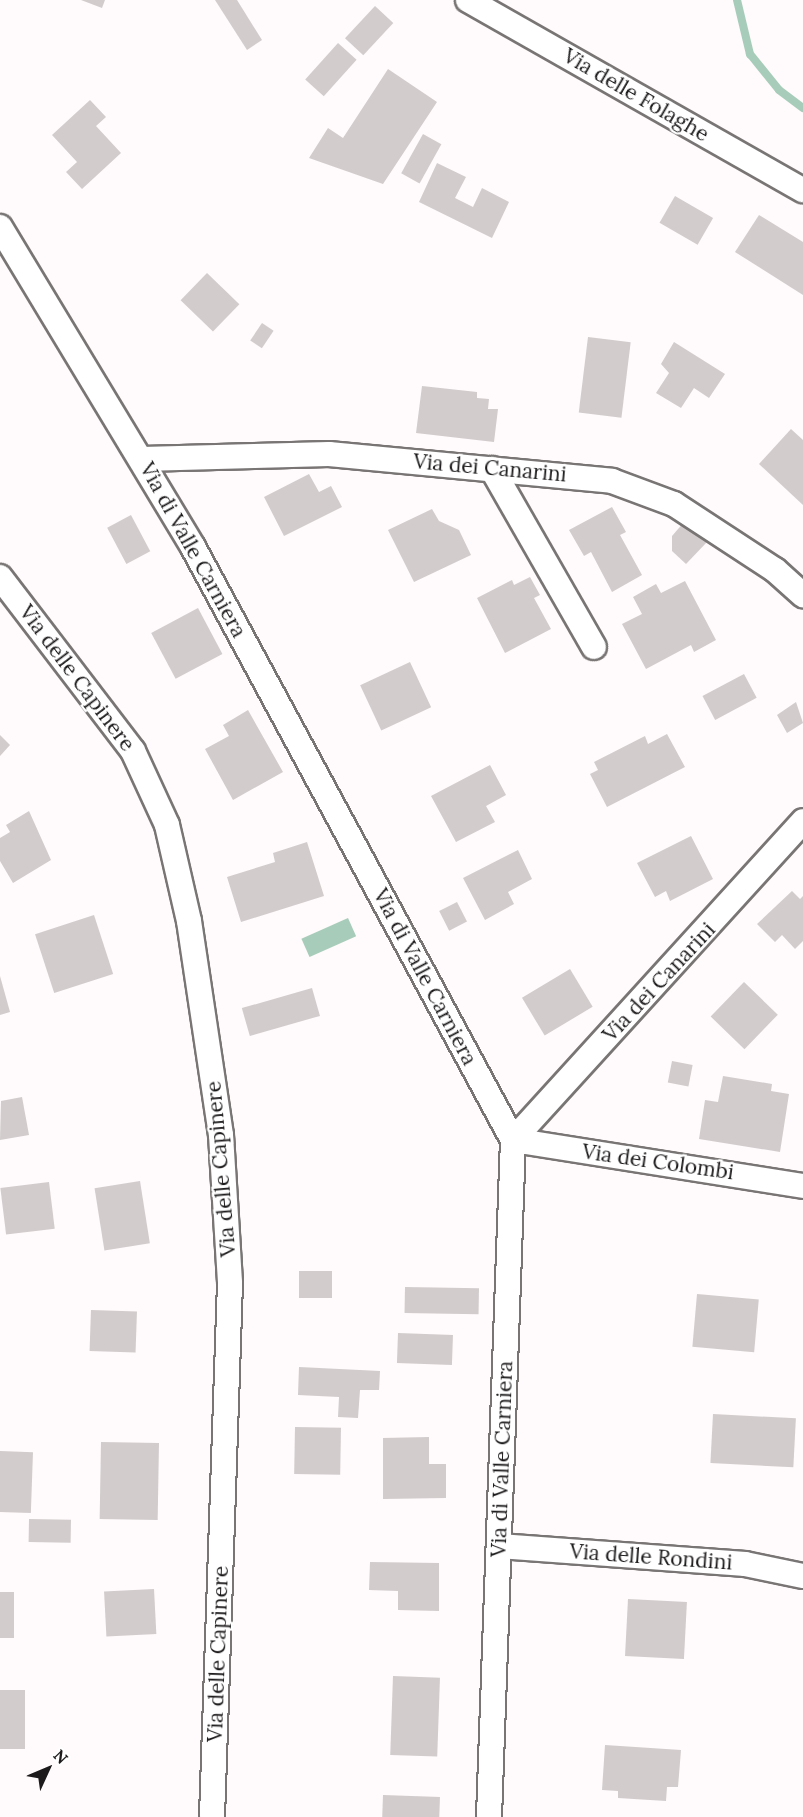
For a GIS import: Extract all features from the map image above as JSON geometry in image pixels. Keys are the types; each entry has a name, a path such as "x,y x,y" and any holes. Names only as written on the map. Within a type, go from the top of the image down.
{"street":[{"name":"Via delle Folaghe","path":"468,0 803,190"},
{"name":"Via di Valle Carniera","path":"0,226 142,459 513,1140 489,1817"},
{"name":"Via dei Canarini","path":"142,459 329,454 600,478 643,489 764,562 803,595"},
{"path":"492,469 594,647"},
{"name":"Via delle Capinere","path":"0,577 111,717 140,765 171,838 189,921 221,1135 230,1274 212,1817"},
{"name":"Via dei Canarini","path":"513,1140 803,821"},
{"name":"Via dei Colombi","path":"513,1140 803,1186"},
{"name":"Via delle Rondini","path":"499,1546 745,1564 803,1576"}],"shaded area":[{"path":"348,918 356,936 310,957 301,939"}],"building":[{"path":"81,0 105,0 102,8"},
{"path":"215,0 237,0 262,40 247,50"},
{"path":"375,6 393,23 363,55 345,38"},
{"path":"338,43 357,60 324,96 305,79"},
{"path":"388,69 437,102 383,184 309,158 328,128 343,138"},
{"path":"90,100 106,117 96,126 121,153 82,189 66,172 77,162 52,135"},
{"path":"423,134 441,144 420,184 401,173"},
{"path":"437,163 466,177 455,198 473,207 482,188 509,202 492,238 419,202"},
{"path":"675,196 713,218 698,245 660,223"},
{"path":"759,215 803,242 803,295 735,252"},
{"path":"207,273 239,304 213,332 181,300"},
{"path":"262,323 274,331 262,348 250,340"},
{"path":"588,337 631,342 621,418 579,412"},
{"path":"674,342 725,374 709,398 694,388 681,408 656,393 669,373 661,364"},
{"path":"422,386 477,392 477,398 489,399 488,409 498,409 494,442 416,433"},
{"path":"791,429 803,440 803,505 759,464"},
{"path":"309,474 319,492 331,486 342,507 284,536 264,497"},
{"path":"612,507 626,532 620,535 642,575 612,592 591,552 584,556 569,530"},
{"path":"432,509 439,521 459,530 471,555 414,582 388,530"},
{"path":"131,515 150,551 126,564 107,528"},
{"path":"685,521 707,542 686,564 672,551 672,536"},
{"path":"530,577 540,595 534,598 551,629 505,653 477,598 512,580 514,585"},
{"path":"685,581 716,640 694,652 691,645 646,669 622,624 642,614 633,597 656,584 661,593"},
{"path":"198,608 222,654 176,679 151,633"},
{"path":"410,662 431,707 381,731 360,685"},
{"path":"744,674 757,698 715,720 703,696"},
{"path":"796,702 803,723 787,733 777,715"},
{"path":"248,710 283,772 233,800 205,749 229,736 223,725"},
{"path":"667,734 685,767 607,807 590,774 598,770 594,762 645,736 648,744"},
{"path":"0,735 10,745 0,756"},
{"path":"490,765 506,795 486,806 495,822 456,842 431,796"},
{"path":"29,811 51,860 13,883 0,861 0,838 10,832 6,825"},
{"path":"691,836 713,879 670,901 666,891 655,897 637,863"},
{"path":"307,842 324,896 241,922 227,877 275,862 273,853"},
{"path":"518,850 532,879 508,892 514,904 485,920 463,878"},
{"path":"792,891 800,899 803,896 803,941 795,949 782,935 775,942 757,924"},
{"path":"457,902 467,922 449,931 439,911"},
{"path":"94,915 113,974 54,993 35,934"},
{"path":"570,969 593,1007 545,1036 522,998"},
{"path":"0,976 10,1012 0,1015"},
{"path":"744,982 778,1015 744,1049 711,1017"},
{"path":"312,988 320,1016 250,1036 242,1008"},
{"path":"672,1061 693,1065 688,1087 668,1083"},
{"path":"723,1076 772,1084 771,1091 789,1094 780,1152 699,1139 705,1100 718,1102"},
{"path":"22,1097 29,1135 0,1140 1,1101"},
{"path":"140,1181 150,1243 104,1250 95,1188"},
{"path":"49,1182 55,1229 6,1235 0,1188"},
{"path":"299,1271 332,1271 332,1298 299,1298"},
{"path":"405,1287 479,1288 479,1314 405,1313"},
{"path":"697,1294 759,1299 754,1352 692,1347"},
{"path":"91,1310 137,1312 136,1353 90,1351"},
{"path":"398,1333 453,1335 452,1365 397,1363"},
{"path":"299,1367 380,1371 379,1390 360,1390 358,1418 338,1417 339,1397 298,1395"},
{"path":"713,1414 796,1418 793,1467 710,1463"},
{"path":"295,1427 341,1428 340,1475 294,1474"},
{"path":"429,1437 429,1464 446,1464 446,1498 383,1499 383,1438"},
{"path":"101,1442 159,1443 158,1520 100,1519"},
{"path":"0,1451 33,1452 31,1513 0,1512"},
{"path":"29,1519 71,1520 71,1543 29,1542"},
{"path":"370,1562 439,1563 439,1611 398,1610 398,1591 369,1590"},
{"path":"154,1589 156,1634 106,1637 104,1592"},
{"path":"0,1592 14,1592 14,1638 0,1638"},
{"path":"628,1599 687,1602 684,1659 625,1656"},
{"path":"393,1676 440,1678 437,1757 390,1755"},
{"path":"0,1690 25,1690 25,1749 0,1749"},
{"path":"605,1745 681,1750 678,1787 667,1787 666,1801 618,1798 618,1791 602,1790"},
{"path":"383,1795 440,1797 439,1817 382,1817"}],"waterway":[{"path":"737,0 750,54 779,90 803,108"}]}
